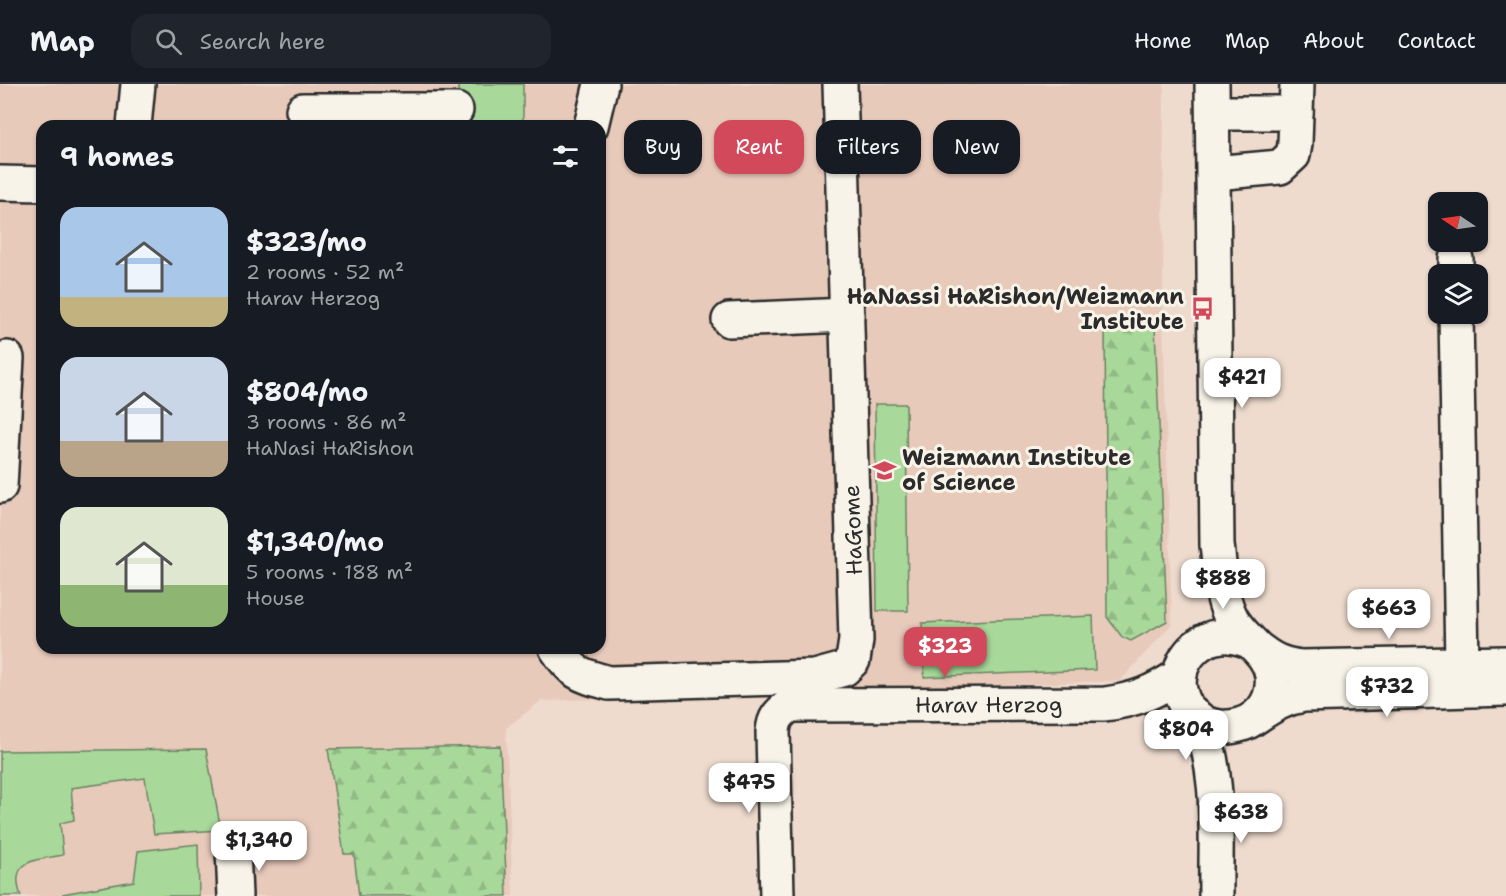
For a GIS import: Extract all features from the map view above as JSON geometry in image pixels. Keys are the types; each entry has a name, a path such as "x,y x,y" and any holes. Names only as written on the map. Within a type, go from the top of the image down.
{"street":[{"path":"135,120 138,84"},
{"path":"592,120 601,84"},
{"name":"HaGome","path":"560,654 568,666 586,676 609,683 815,677 844,669 853,660 856,640 840,84"},
{"path":"1214,173 1280,167 1293,155 1296,99 1213,99 1217,545 1229,614 1268,663 1272,677 1271,692 1266,705 1251,720 1230,748 1215,793"},
{"path":"303,107 456,110"},
{"path":"0,183 36,184"},
{"path":"729,320 847,315"},
{"path":"1456,324 1462,664"},
{"path":"0,486 7,358"},
{"path":"1200,643 1217,545"},
{"path":"1216,896 1215,793 1212,759 1198,718 1184,702 1180,689 1180,675 1184,662 1190,652 1200,643 1212,637 1224,635 1237,637 1285,666 1506,663"},
{"name":"Harav Herzog","path":"777,896 773,732 774,720 779,712 790,705 1105,704 1136,698 1156,690 1180,675"},
{"path":"1198,718 1216,727 1231,728 1251,720 1272,705 1287,698 1304,695 1506,689"},
{"path":"233,849 235,896"}],"shaded area":[{"name":"Weizmann Institute of Science","path":"0,84 1164,84 1163,317 1172,624 1120,681 541,701 506,728 513,896 0,896"}],"green space":[{"path":"458,84 523,84 523,120 459,120"},
{"path":"1155,326 1167,621 1131,641 1122,637 1107,617 1105,327"},
{"path":"875,404 906,404 908,611 877,611"},
{"path":"1093,616 1095,670 924,677 922,623"},
{"path":"500,746 507,896 359,896 354,854 344,854 328,749"},
{"path":"206,749 221,830 154,834 145,778 71,788 74,820 60,823 63,855 34,860 27,864 21,868 18,875 21,896 0,896 0,751"},
{"path":"198,844 199,896 63,896 63,894 134,881 138,851"}],"place":[{"name":"HaNassi HaRishon/Weizmann Institute","path":"1202,309"},
{"name":"Weizmann Institute of Science","path":"884,470"}]}
